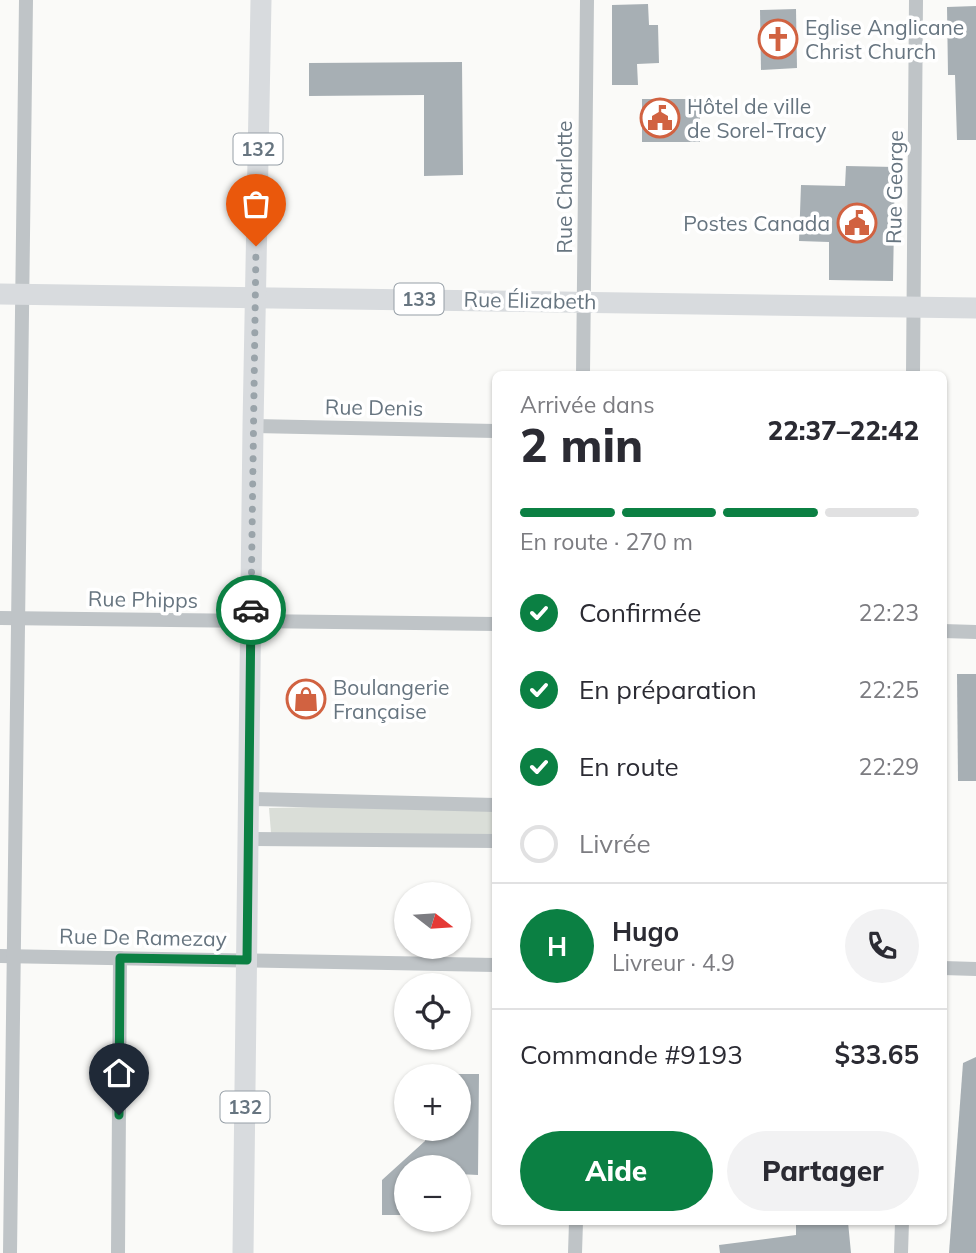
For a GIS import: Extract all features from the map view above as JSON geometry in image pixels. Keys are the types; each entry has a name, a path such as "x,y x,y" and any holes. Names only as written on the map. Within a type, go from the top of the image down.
{"main road":[{"name":"132","path":"243,1253 261,0"},
{"name":"Rue Élizabeth","path":"11,294 976,308"}],"street":[{"path":"10,1253 6,956 17,618 11,294 26,0"},
{"name":"Rue Charlotte","path":"583,371 587,0"},
{"name":"Rue George","path":"913,371 916,0"},
{"name":"Rue Denis","path":"253,426 492,430"},
{"name":"Rue Phipps","path":"0,618 492,624"},
{"path":"947,631 976,632"},
{"path":"249,799 492,805"},
{"path":"249,839 492,841"},
{"name":"Rue De Ramezay","path":"6,956 492,965"},
{"path":"118,1253 120,958"},
{"path":"947,968 976,969"},
{"path":"575,1253 576,1225"},
{"path":"901,1253 902,1225"}],"shaded area":[{"path":"492,803 492,837 271,833 269,808"}],"building":[{"path":"648,4 649,25 658,25 659,63 637,64 638,85 612,85 612,5"},
{"path":"976,6 976,140 957,140 955,75 948,75 947,7"},
{"name":"Eglise Anglicane Christ Church","path":"796,9 797,68 761,70 760,10"},
{"path":"462,62 463,175 424,176 424,95 309,96 309,63"},
{"path":"642,99 700,99 700,142 642,142"},
{"path":"846,166 895,167 893,281 829,280 829,242 799,241 801,185 845,186"},
{"path":"957,674 976,674 976,781 958,781"},
{"path":"976,1057 976,1253 949,1253 963,1063"},
{"path":"471,1074 479,1074 478,1175 471,1175 471,1155 410,1155 425,1141 471,1141"},
{"path":"394,1169 394,1215 382,1215 382,1180"},
{"path":"796,1225 848,1225 851,1253 720,1253 719,1245 796,1235"}],"way so far":[{"path":"251,610 256,246"}],"place":[{"name":"Eglise Anglicane Christ Church","path":"778,39"},
{"name":"Hôtel de ville de Sorel-Tracy","path":"660,118"},
{"name":"Postes Canada","path":"857,223"},
{"name":"Boulangerie Française","path":"306,699"}],"route":[{"path":"119,1115 120,958 247,960 251,610"}]}
